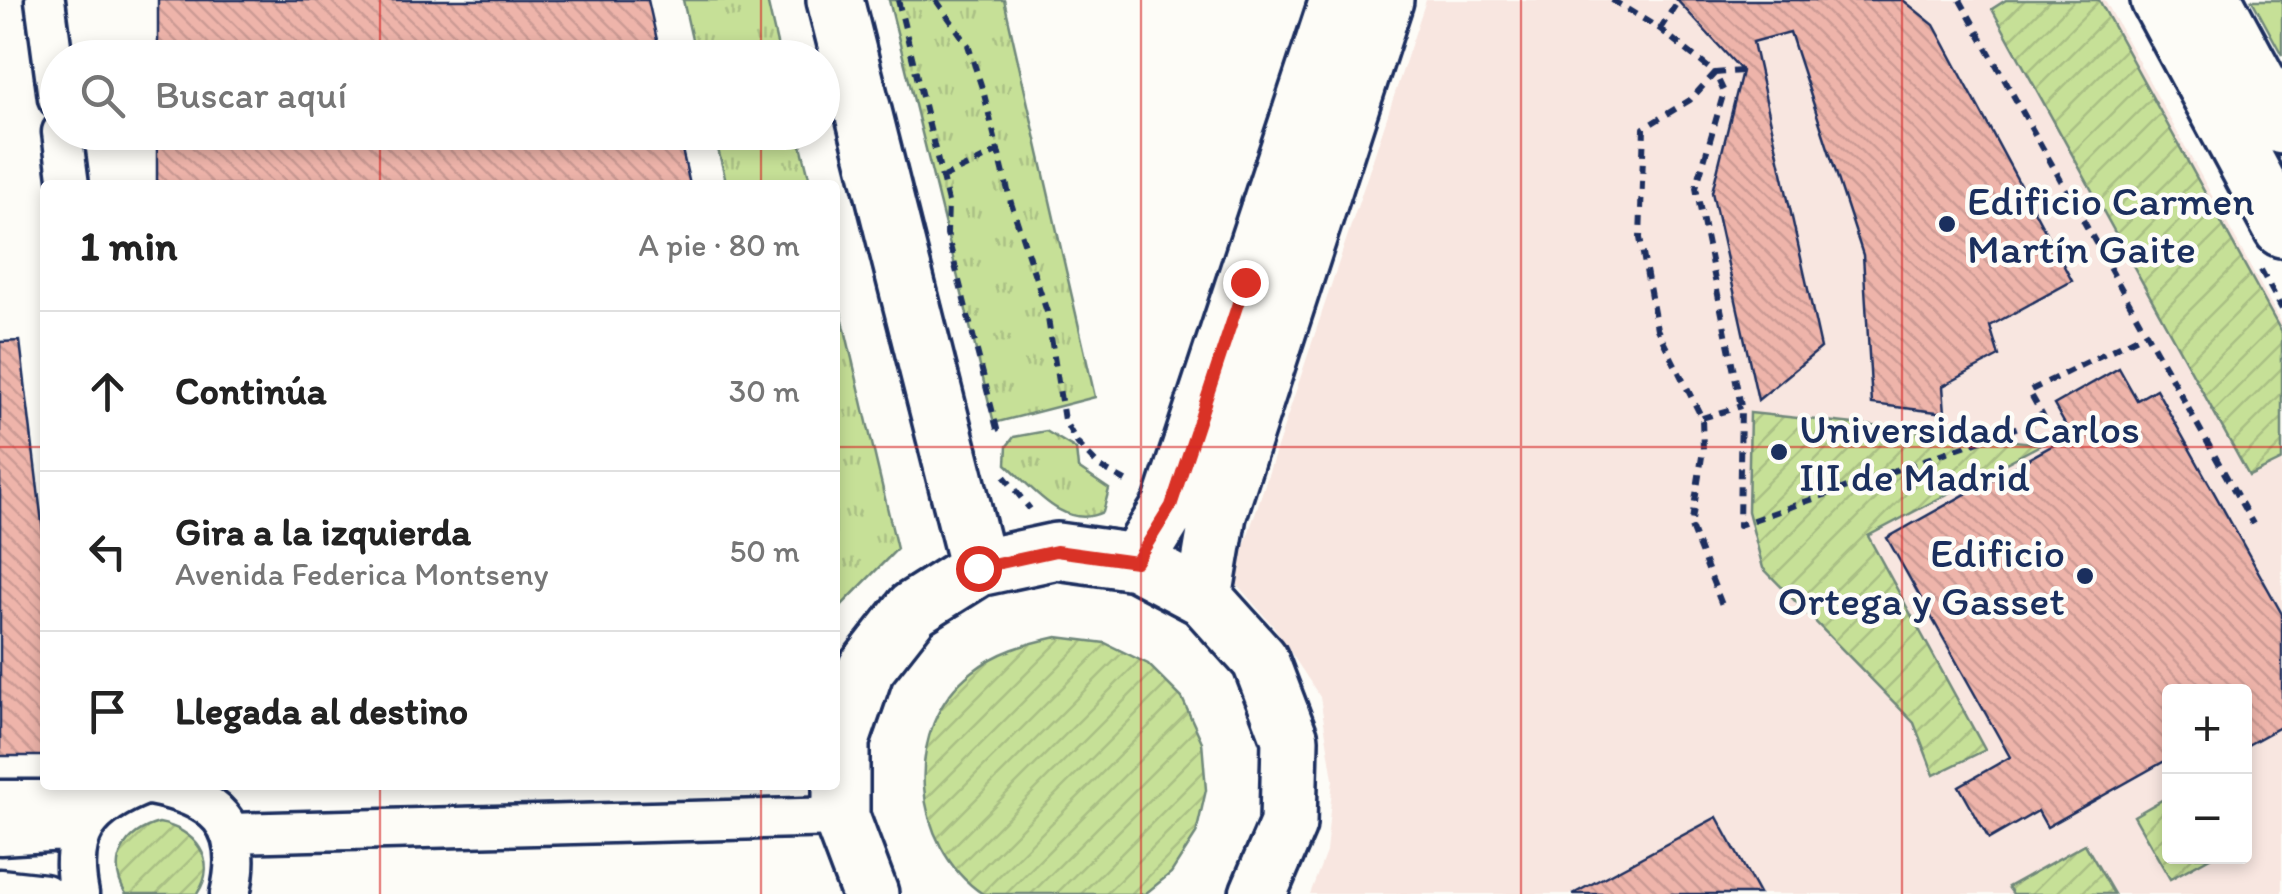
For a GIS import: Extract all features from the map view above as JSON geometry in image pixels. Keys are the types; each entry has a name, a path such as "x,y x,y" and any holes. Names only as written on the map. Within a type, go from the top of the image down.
{"street":[{"path":"45,0 50,40"},
{"path":"835,0 978,568"},
{"path":"1136,562 1171,506 1338,0"},
{"path":"1204,598 1218,514 1386,0"},
{"path":"2158,0 2282,229"},
{"path":"2214,0 2282,126"},
{"path":"64,150 68,180"},
{"path":"870,894 841,817 841,741 866,669 913,609 978,568 1056,551 1136,562 1204,598 1260,660 1290,740 1288,824 1258,894"},
{"path":"0,800 107,800 134,790"},
{"path":"176,790 193,793 218,813 230,833 237,865 230,894"},
{"path":"79,894 73,862 81,830 107,800"},
{"path":"230,833 841,817"},
{"path":"0,834 81,830"},
{"path":"0,889 44,894"}],"path":[{"path":"898,0 948,202 947,234 998,429 946,442"},
{"path":"936,0 968,45 1000,150 1011,203 1048,312 1064,420 1100,467 1129,483"},
{"path":"1612,0 1660,29 1715,73 1724,92 1696,188 1741,406 1739,524 2044,418 2029,391 2146,333"},
{"path":"1960,0 2253,524"},
{"path":"1660,29 1678,1"},
{"path":"1724,610 1691,526 1703,450 1702,418 1657,330 1640,238 1640,160 1644,128 1690,100 1715,73 1742,70"},
{"path":"942,178 1000,150"},
{"path":"1702,418 1741,406"},
{"path":"1124,497 1135,464"},
{"path":"999,470 1030,510 1043,515"}],"shaded area":[{"name":"Universidad Carlos III de Madrid","path":"1426,0 2105,0 2282,324 2282,894 1310,894 1326,852 1333,779 1320,697 1274,627 1233,580"}],"green space":[{"path":"683,0 767,0 776,40 692,40"},
{"path":"889,0 1004,0 1095,397 994,423"},
{"path":"2006,0 2099,0 2282,333 2282,460 2249,476 1992,9"},
{"path":"2252,0 2282,0 2282,55"},
{"path":"718,150 802,150 810,180 726,180"},
{"path":"840,308 897,549 840,607"},
{"path":"1750,413 2042,444 1868,536 1985,750 1934,775 1914,723 1763,568 1748,511"},
{"path":"1046,431 1076,449 1078,468 1109,489 1103,512 1075,516 1062,511 1038,495 1006,464 1007,446 1014,437"},
{"path":"1057,637 1105,643 1148,664 1182,698 1202,742 1206,790 1196,834 1171,873 1145,894 983,894 959,873 941,847 929,817 924,786 925,754 934,723 949,695 992,659"},
{"path":"2162,800 2162,864 2197,864 2170,879 2134,816"},
{"path":"159,823 183,832 200,848 206,869 197,894 126,894 118,871 122,850 137,833"},
{"path":"2085,844 2114,894 2013,894 2008,887"}],"building":[{"path":"158,0 648,0 657,40 158,40"},
{"name":"Edificio Carmen Martín Gaite","path":"1677,0 1903,0 1934,25 2072,281 1990,326 1999,356 1943,386 1945,413 1872,404 1863,255 1790,32 1753,42 1821,348 1758,400 1712,192 1742,71"},
{"path":"157,150 682,150 689,180 157,180"},
{"path":"20,341 40,507 40,756 0,756 0,342"},
{"name":"Edificio Ortega y Gasset","path":"2119,368 2137,400 2156,389 2282,614 2282,726 2252,743 2252,684 2162,684 2162,762 2047,827 2038,811 1989,839 1959,786 2010,757 1887,538 2071,435 2054,405"},
{"path":"1717,817 1759,894 1573,894"}],"place":[{"name":"Edificio Carmen Martín Gaite","path":"1947,224"},
{"name":"Universidad Carlos III de Madrid","path":"1779,452"},
{"name":"Edificio Ortega y Gasset","path":"2085,576"}],"route":[{"path":"978,568 1056,551 1136,562 1171,506 1245,282"}]}
